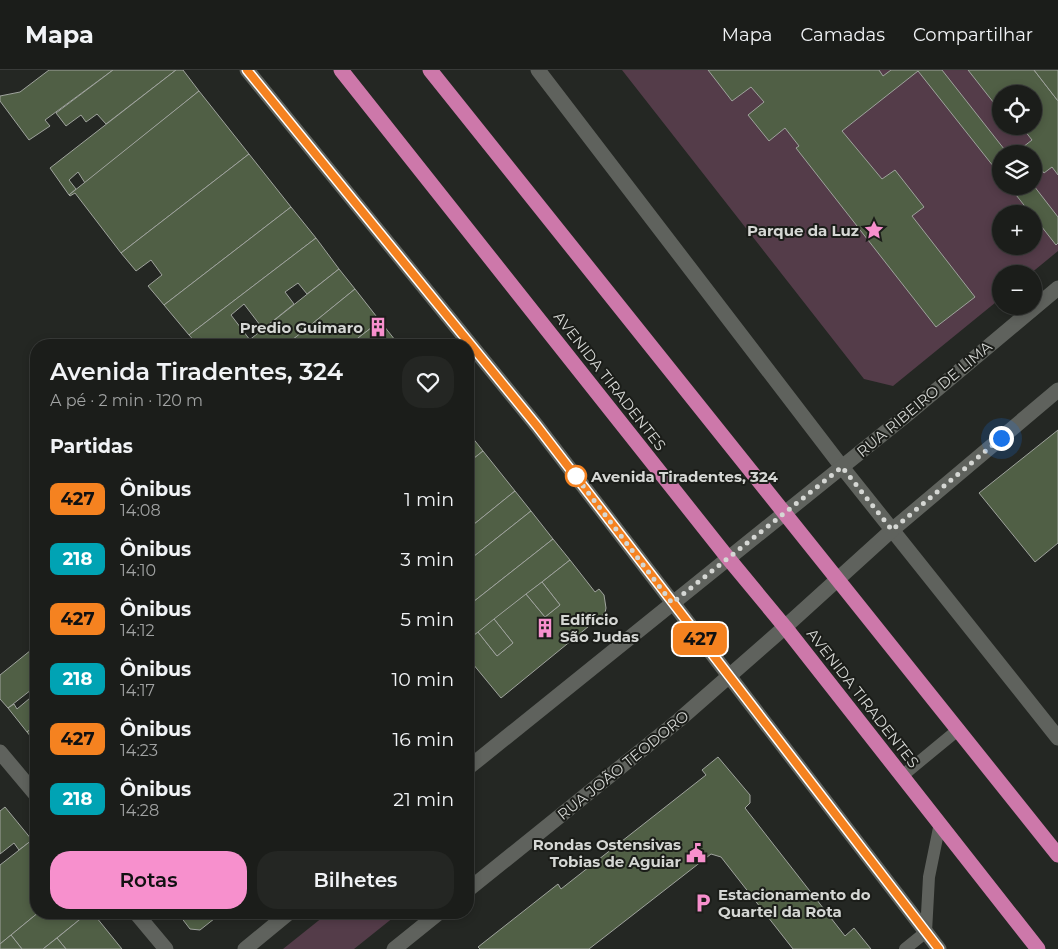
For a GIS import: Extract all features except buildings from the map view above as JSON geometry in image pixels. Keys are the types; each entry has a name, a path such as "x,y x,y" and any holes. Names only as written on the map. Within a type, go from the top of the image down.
{"highway":[{"name":"AVENIDA TIRADENTES","path":"341,70 1038,949"},
{"path":"430,70 1058,855"}],"main road":[{"path":"247,70 466,339"},
{"path":"538,70 842,467 1058,738"},
{"name":"RUA RIBEIRO DE LIMA","path":"672,603 842,467 1058,288"},
{"path":"474,349 537,426 939,949"},
{"path":"730,676 892,530 1058,390"},
{"path":"474,763 672,603"},
{"name":"RUA JOÃO TEODORO","path":"474,885 730,676"},
{"path":"0,752 30,788"},
{"path":"141,919 166,949"},
{"path":"245,949 281,919"},
{"path":"394,949 431,919"}],"lane":[{"path":"902,776 959,729"},
{"path":"905,949 926,932 928,876 940,823"}],"shaded area":[{"name":"Parque da Luz","path":"622,70 1058,70 1058,251 1041,265 992,265 992,305 893,386 864,379"},
{"path":"320,919 392,919 354,949 283,949"}],"bus line":[{"name":"427","path":"247,70 466,339"},
{"name":"427","path":"474,349 537,426 939,949"}],"place":[{"name":"Parque da Luz","path":"874,230"},
{"name":"Predio Guimaro","path":"378,327"},
{"name":"Avenida Tiradentes, 324","path":"576,476"},
{"name":"Edifício São Judas","path":"545,628"},
{"name":"Rondas Ostensivas Tobias de Aguiar","path":"696,853"},
{"name":"Estacionamento do Quartel da Rota","path":"703,903"}],"route":[{"path":"576,476 574,474 672,603 842,467 892,530 1001,438"}]}
